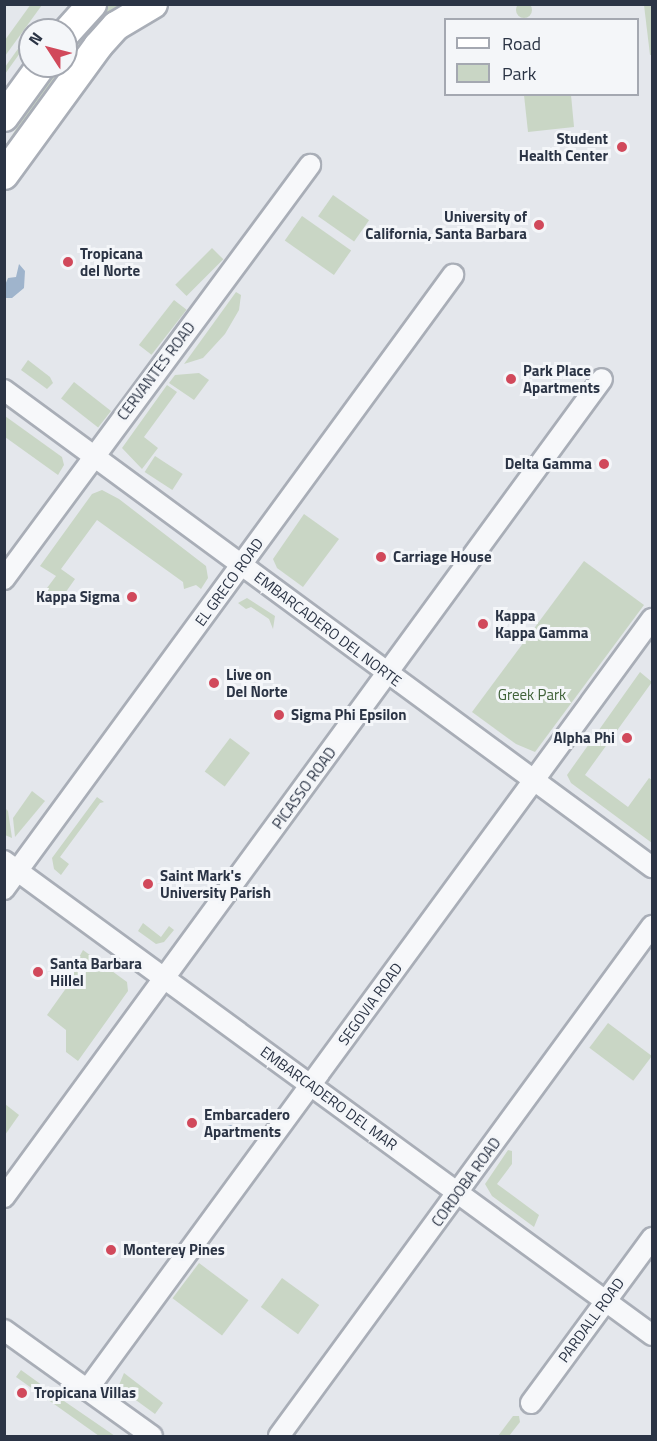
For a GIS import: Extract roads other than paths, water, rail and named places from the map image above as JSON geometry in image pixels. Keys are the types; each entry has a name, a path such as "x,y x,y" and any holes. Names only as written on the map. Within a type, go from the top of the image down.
{"main road":[{"path":"78,20 92,4"},
{"path":"4,175 98,46 116,26 153,4"},
{"path":"4,117 32,78"}],"street":[{"name":"CERVANTES ROAD","path":"4,579 310,165"},
{"name":"EL GRECO ROAD","path":"4,889 11,866 242,565 453,275"},
{"name":"PICASSO ROAD","path":"4,1197 602,379"},
{"name":"EMBARCADERO DEL NORTE","path":"4,390 652,867"},
{"name":"SEGOVIA ROAD","path":"87,1390 652,619"},
{"name":"EMBARCADERO DEL MAR","path":"11,866 652,1335"},
{"name":"CORDOBA ROAD","path":"279,1437 652,926"},
{"name":"PARDALL ROAD","path":"531,1403 652,1238"},
{"path":"4,1330 151,1436"}],"water":[{"path":"19,264 25,271 24,288 12,298 5,298 5,285 8,278 16,277"},
{"path":"231,1125 237,1129 235,1135 215,1136 217,1129"}],"place":[{"name":"Student Health Center","path":"622,147"},
{"name":"University of California, Santa Barbara","path":"539,225"},
{"name":"Tropicana del Norte","path":"68,262"},
{"name":"Park Place Apartments","path":"511,379"},
{"name":"Delta Gamma","path":"604,464"},
{"name":"Carriage House","path":"381,557"},
{"name":"Kappa Sigma","path":"132,597"},
{"name":"Kappa Kappa Gamma","path":"483,624"},
{"name":"Live on Del Norte","path":"214,683"},
{"name":"Sigma Phi Epsilon","path":"279,715"},
{"name":"Alpha Phi","path":"627,738"},
{"name":"Saint Mark's University Parish","path":"148,884"},
{"name":"Santa Barbara Hillel","path":"38,972"},
{"name":"Embarcadero Apartments","path":"192,1123"},
{"name":"Monterey Pines","path":"111,1250"},
{"name":"Tropicana Villas","path":"22,1393"}],"park label":[{"name":"Greek Park","path":"532,695"}]}
